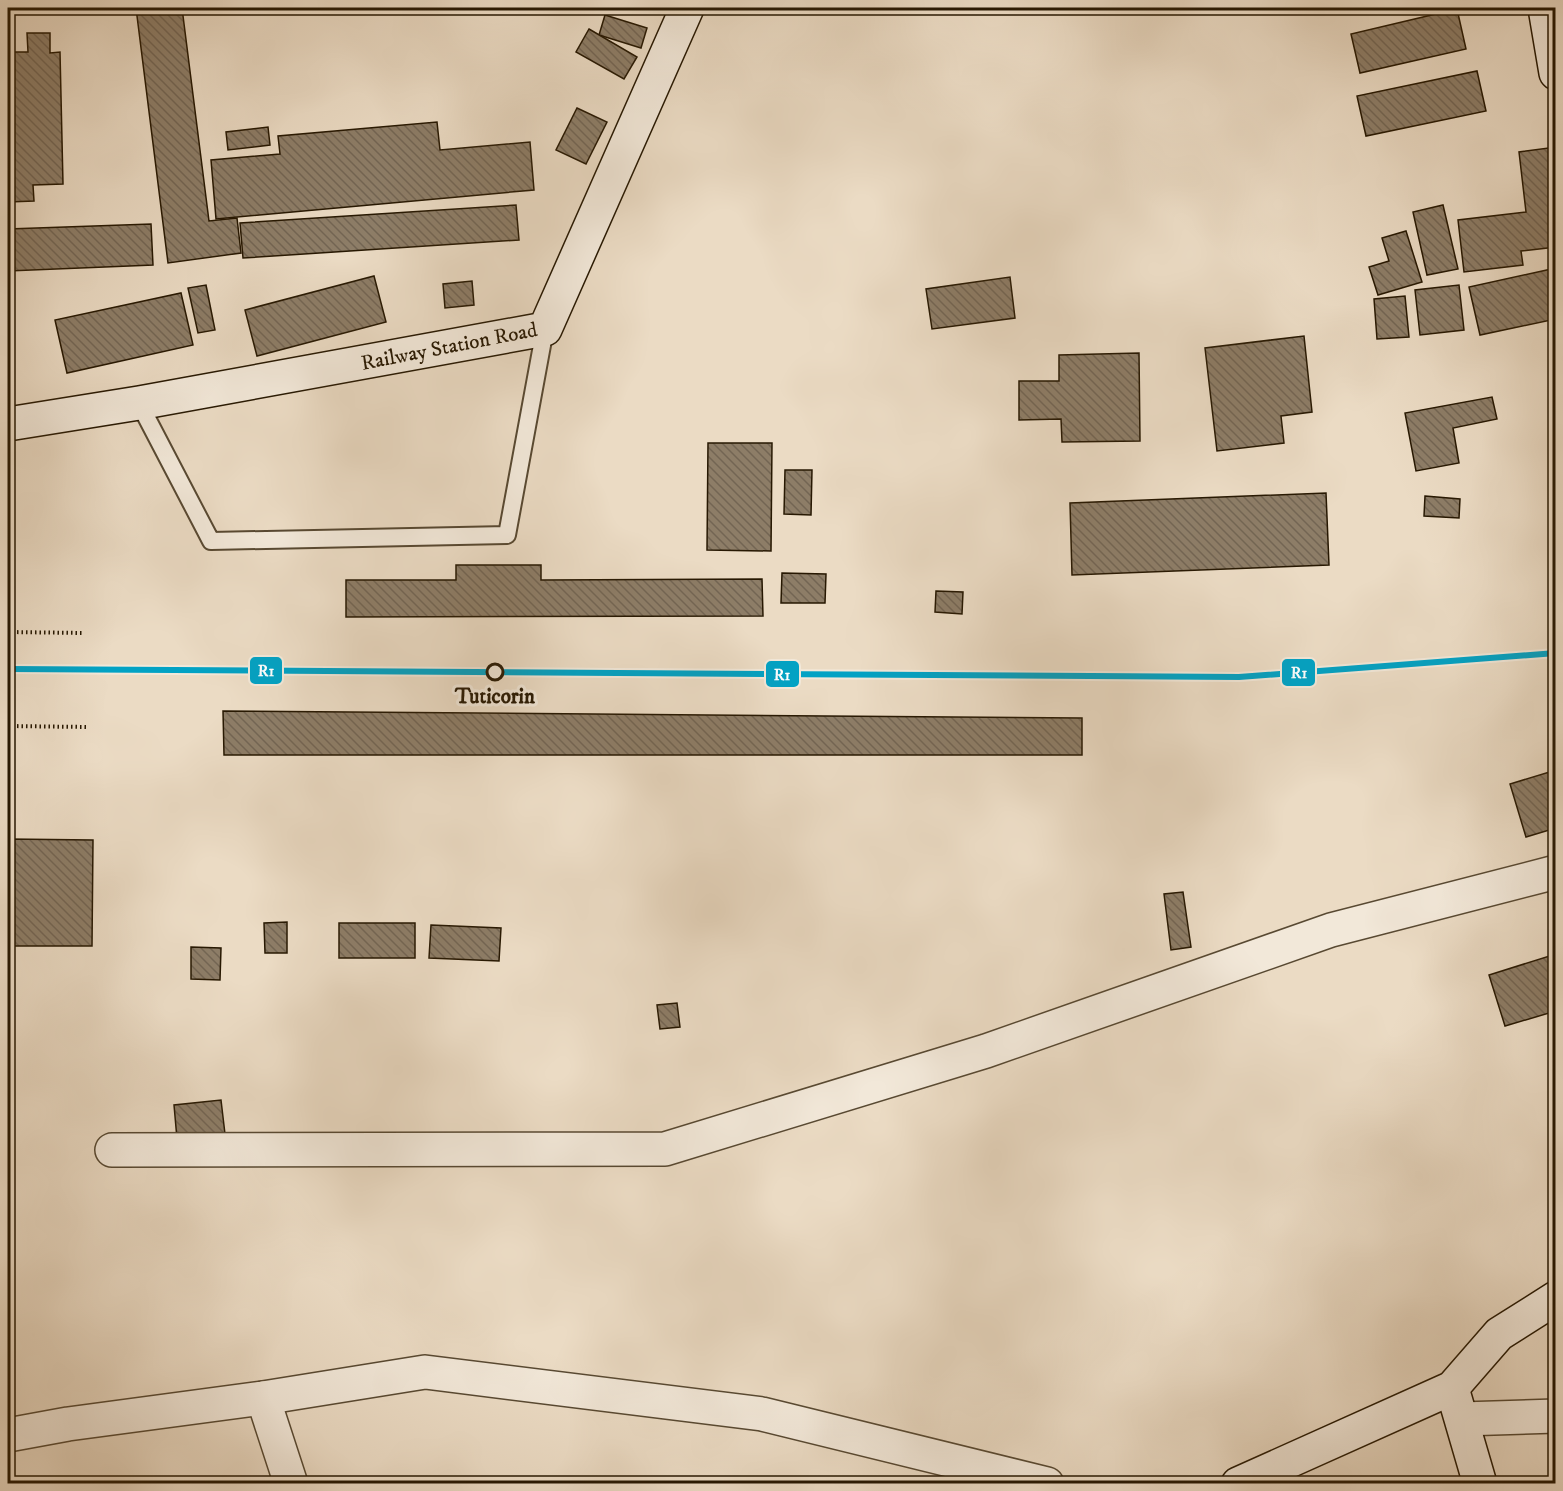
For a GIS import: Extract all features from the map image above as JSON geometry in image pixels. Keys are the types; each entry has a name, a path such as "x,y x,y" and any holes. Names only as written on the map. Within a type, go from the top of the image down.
{"street":[{"name":"Railway Station Road","path":"8,424 139,403 545,329 687,8"},
{"path":"1545,8 1556,73"},
{"path":"112,1150 665,1149 986,1051 1331,930 1556,872"},
{"path":"1238,1484 1452,1388 1499,1334 1556,1298"},
{"path":"8,1435 425,1372 762,1414 1047,1484"},
{"path":"1452,1388 1480,1484"},
{"path":"263,1398 291,1484"},
{"path":"1462,1419 1556,1416"}],"lane":[{"path":"139,403 211,541 507,535 545,329"}],"path":[{"path":"8,632 82,633"},
{"path":"8,726 87,727"}],"building":[{"path":"136,8 182,8 209,221 237,218 241,253 168,263"},
{"path":"1457,9 1466,49 1360,73 1351,34"},
{"path":"605,15 647,28 641,48 599,35"},
{"path":"589,29 637,57 624,79 576,52"},
{"path":"27,33 50,33 50,53 60,52 63,184 33,185 34,201 8,202 8,52 28,52"},
{"path":"1477,71 1486,111 1366,136 1357,96"},
{"path":"577,108 607,122 586,164 556,150"},
{"path":"437,122 440,150 530,142 534,190 216,219 211,160 280,154 278,136"},
{"path":"268,127 270,145 228,150 226,132"},
{"path":"1556,147 1556,247 1521,251 1523,265 1464,272 1458,220 1526,212 1519,152"},
{"path":"516,205 519,240 243,258 240,223"},
{"path":"1443,205 1458,269 1427,275 1413,212"},
{"path":"151,224 153,265 8,271 8,229"},
{"path":"1406,231 1422,282 1378,295 1369,267 1389,261 1382,238"},
{"path":"1556,268 1556,319 1480,335 1469,287"},
{"path":"374,276 386,322 257,356 245,310"},
{"path":"1010,277 1015,318 932,329 926,289"},
{"path":"472,281 474,305 445,308 443,284"},
{"path":"206,285 215,330 198,333 188,288"},
{"path":"1459,285 1464,330 1420,335 1415,290"},
{"path":"181,293 193,345 67,373 55,320"},
{"path":"1405,296 1409,337 1377,339 1374,299"},
{"path":"1304,336 1312,412 1281,416 1284,443 1217,451 1205,348"},
{"path":"1139,353 1140,441 1062,442 1061,419 1019,420 1019,381 1059,381 1059,355"},
{"path":"1492,397 1497,419 1453,428 1459,463 1416,471 1405,413"},
{"path":"708,443 772,443 771,551 707,550"},
{"path":"785,470 812,470 811,515 784,514"},
{"path":"1326,493 1329,565 1072,575 1070,503"},
{"path":"1425,496 1460,499 1459,518 1424,516"},
{"path":"456,565 541,565 541,580 762,579 763,616 346,617 346,580 456,580"},
{"path":"782,573 826,574 825,603 781,603"},
{"path":"936,591 963,592 962,614 935,612"},
{"path":"223,711 1082,718 1082,755 224,755"},
{"path":"1556,770 1556,828 1526,837 1510,784"},
{"path":"8,839 93,840 92,946 8,946"},
{"path":"1183,892 1191,947 1171,950 1164,894"},
{"path":"287,922 287,953 265,953 264,923"},
{"path":"339,923 415,923 415,958 339,958"},
{"path":"431,925 501,928 499,961 429,958"},
{"path":"191,947 221,948 220,980 191,979"},
{"path":"1556,954 1556,1011 1505,1026 1489,975"},
{"path":"677,1003 680,1027 660,1029 657,1005"},
{"path":"221,1100 225,1134 177,1139 174,1105"}],"transit line":[{"name":"R1","path":"8,669 1239,677 1556,653"}],"place":[{"name":"Tuticorin","path":"495,672"}]}
